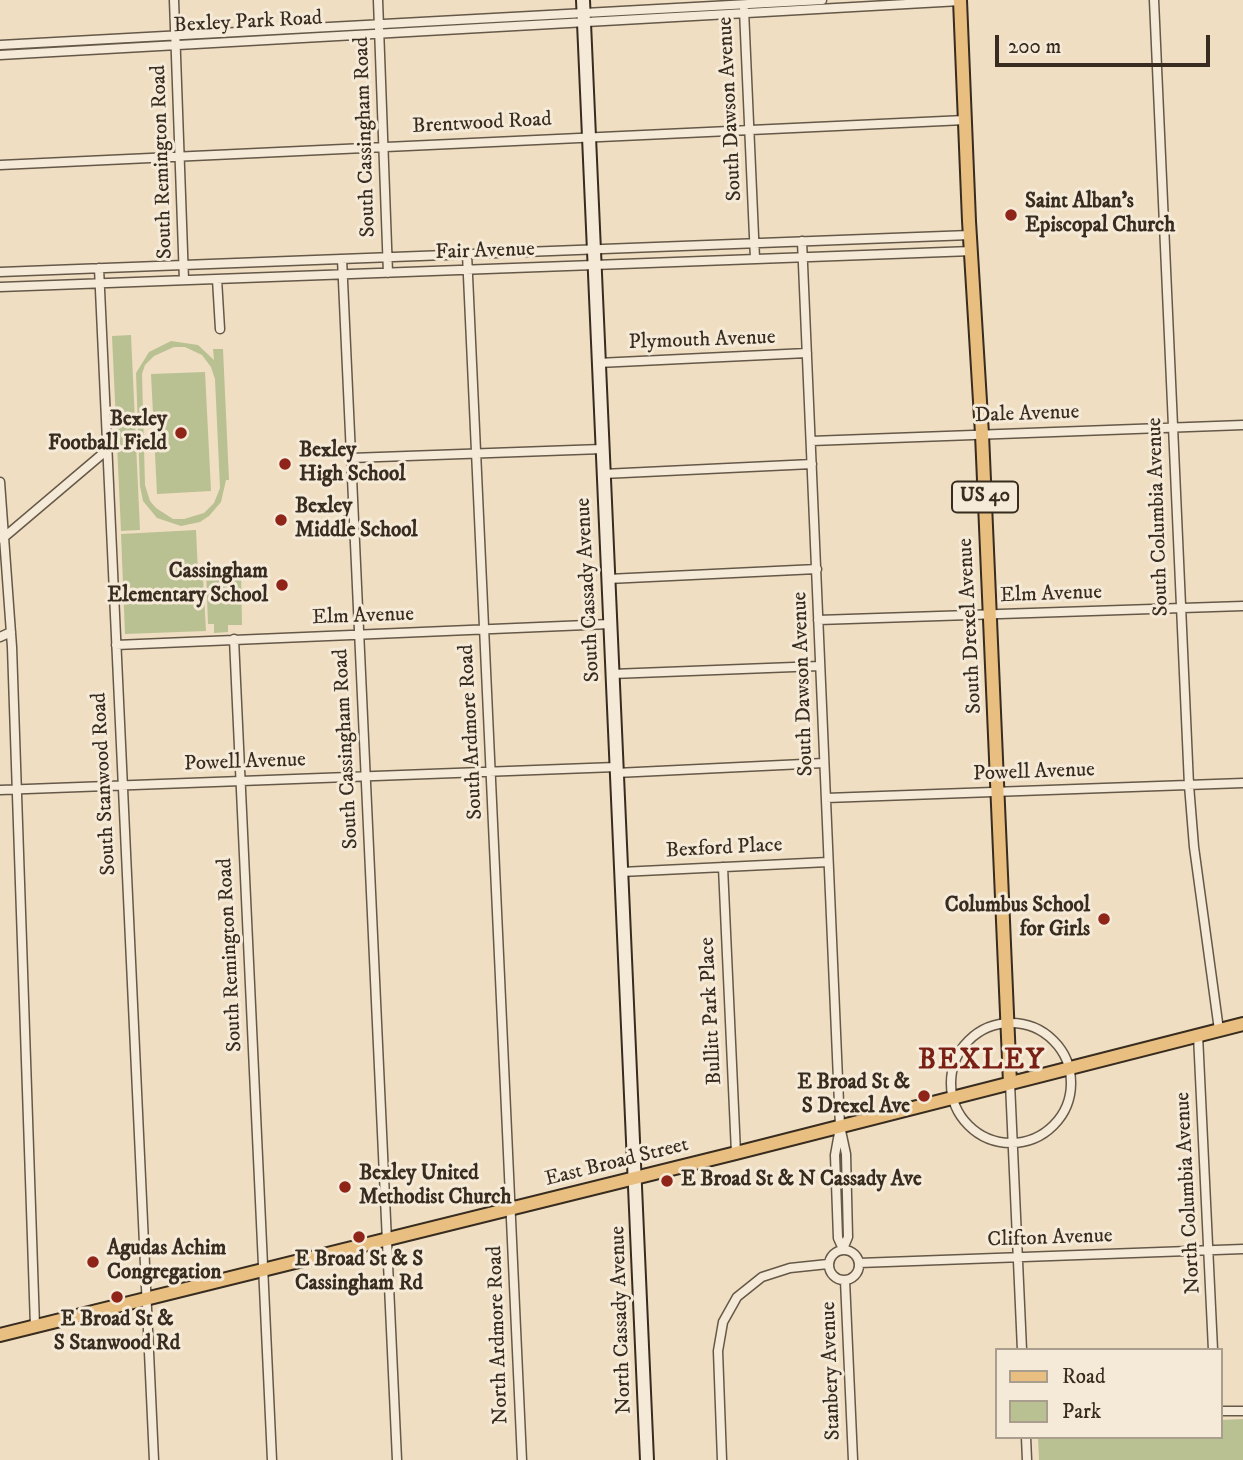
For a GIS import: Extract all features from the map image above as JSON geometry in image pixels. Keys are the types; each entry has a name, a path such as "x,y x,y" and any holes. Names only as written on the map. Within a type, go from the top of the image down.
{"main road":[{"name":"South Drexel Avenue","path":"960,1 1010,1083"},
{"name":"East Broad Street","path":"0,1335 1243,1024"}],"street":[{"name":"South Remington Road","path":"174,0 184,281"},
{"name":"South Cassingham Road","path":"378,0 388,273"},
{"name":"Bexley Park Road","path":"744,6 822,0"},
{"name":"South Columbia Avenue","path":"1154,0 1189,785 1194,847 1219,1030"},
{"name":"Bexley Park Road","path":"0,45 176,40 379,29 583,12 960,1"},
{"name":"South Dawson Avenue","path":"744,6 755,259"},
{"name":"South Cassady Avenue","path":"583,12 635,1178"},
{"name":"Bexley Park Road","path":"0,55 176,40"},
{"name":"Brentwood Road","path":"0,165 965,120"},
{"name":"Fair Avenue","path":"0,272 970,234"},
{"name":"South Dawson Avenue","path":"802,241 840,1126"},
{"name":"Fair Avenue","path":"0,287 972,251"},
{"name":"South Ardmore Road","path":"467,254 511,1208"},
{"name":"South Cassingham Road","path":"342,259 397,1460"},
{"name":"South Stanwood Road","path":"99,268 154,1460"},
{"path":"217,279 220,329"},
{"name":"Plymouth Avenue","path":"597,363 807,354"},
{"name":"Dale Avenue","path":"811,441 1243,425"},
{"path":"351,458 602,449"},
{"path":"3,538 107,450"},
{"path":"603,474 812,464"},
{"path":"0,482 11,632 35,1326"},
{"path":"608,579 817,569"},
{"name":"Elm Avenue","path":"818,620 1243,606"},
{"name":"Elm Avenue","path":"116,645 610,624"},
{"path":"0,637 11,632"},
{"name":"South Remington Road","path":"234,639 272,1460"},
{"path":"612,674 820,666"},
{"name":"Powell Avenue","path":"0,790 824,763"},
{"name":"Powell Avenue","path":"825,798 1243,783"},
{"name":"Bexford Place","path":"621,872 828,862"},
{"name":"Bullitt Park Place","path":"723,867 736,1153"},
{"path":"1008,1023 1028,1026 1047,1035 1061,1049 1069,1069 1070,1095 1059,1119 1039,1136 1013,1142 991,1139 976,1130 962,1116 954,1097 952,1073 967,1042 985,1030 1008,1023"},
{"name":"North Columbia Avenue","path":"1198,1035 1213,1348"},
{"path":"1010,1083 1022,1348"},
{"path":"840,1126 835,1154 838,1238 843,1250"},
{"name":"North Cassady Avenue","path":"635,1178 647,1460"},
{"name":"North Ardmore Road","path":"511,1208 522,1460"},
{"name":"Clifton Avenue","path":"859,1263 1243,1249"},
{"path":"843,1250 855,1254 859,1263 854,1276 845,1280 835,1278 828,1264 832,1255 843,1250"},
{"path":"722,1460 718,1351 723,1322 730,1309 737,1297 762,1277 790,1268 828,1264"},
{"name":"Stanbery Avenue","path":"845,1280 853,1460"},
{"path":"1222,1411 1243,1410"},
{"path":"1026,1439 1027,1460"}],"green space":[{"path":"131,335 140,530 121,531 112,336"},
{"path":"171,341 198,345 214,360 213,349 223,349 229,480 226,480 221,502 200,522 181,526 157,518 143,501 140,486 136,373 149,352","holes":["174,347 185,347 202,355 211,367 215,379 220,488 214,503 204,513 173,519 150,501 145,485 142,374 145,365 154,356"]},
{"name":"Bexley Football Field","path":"205,372 211,491 157,494 151,374"},
{"path":"196,530 198,573 203,578 206,631 125,634 121,534"},
{"path":"241,569 242,625 228,625 228,632 214,633 214,624 208,624 206,570"},
{"path":"1243,1419 1243,1460 1039,1460 1038,1439 1222,1439 1222,1420"}],"place":[{"name":"Saint Alban's Episcopal Church","path":"1011,215"},
{"name":"Bexley Football Field","path":"181,433"},
{"name":"Bexley High School","path":"285,464"},
{"name":"Bexley Middle School","path":"281,520"},
{"name":"Cassingham Elementary School","path":"282,585"},
{"name":"Columbus School for Girls","path":"1104,919"},
{"name":"E Broad St & S Drexel Ave","path":"924,1096"},
{"name":"E Broad St & N Cassady Ave","path":"667,1181"},
{"name":"Bexley United Methodist Church","path":"345,1187"},
{"name":"E Broad St & S Cassingham Rd","path":"359,1237"},
{"name":"Agudas Achim Congregation","path":"93,1262"},
{"name":"E Broad St & S Stanwood Rd","path":"117,1297"}],"district":[{"name":"BEXLEY","path":"982,1062"}]}
